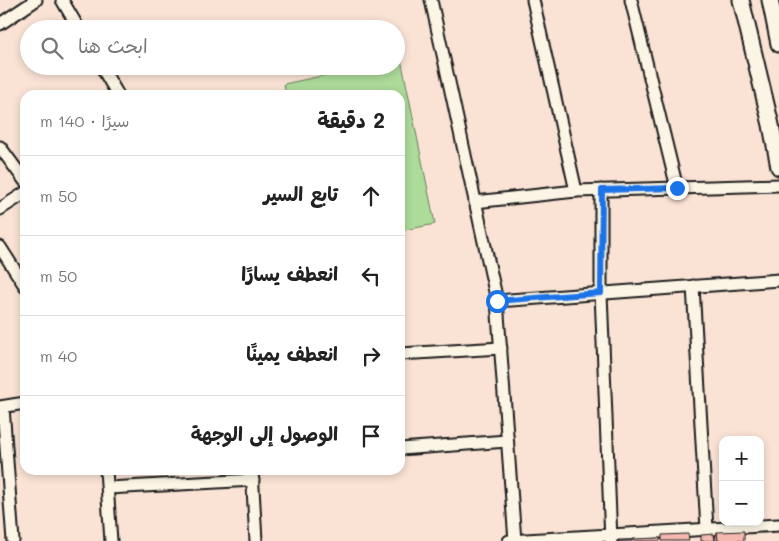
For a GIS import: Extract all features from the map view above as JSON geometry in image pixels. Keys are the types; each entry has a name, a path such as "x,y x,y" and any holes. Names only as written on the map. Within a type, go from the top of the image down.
{"main road":[{"path":"741,0 771,125 779,167"},
{"path":"770,0 779,44"}],"street":[{"path":"0,24 36,0"},
{"path":"62,0 74,20"},
{"path":"431,0 497,301 515,541"},
{"path":"533,0 576,191"},
{"path":"630,0 677,188"},
{"path":"106,75 115,90"},
{"path":"0,147 20,174"},
{"path":"475,202 576,191 779,185"},
{"path":"602,190 601,293 610,538"},
{"path":"0,209 20,196"},
{"path":"0,247 20,278"},
{"path":"497,301 779,280"},
{"path":"693,286 707,529"},
{"path":"405,354 500,348"},
{"path":"13,541 1,407 20,404"},
{"path":"405,449 507,442"},
{"path":"107,475 111,541"},
{"path":"108,488 252,475 256,541"},
{"path":"509,541 610,538 707,529 779,525"}],"green space":[{"path":"326,75 404,75 435,224 405,230 405,90 285,90 284,84"}],"building":[{"path":"744,531 744,541 718,541 717,532"},
{"path":"688,534 689,541 662,541 662,535"},
{"path":"714,534 715,541 701,541 701,535"},
{"path":"660,538 660,541 634,541 633,539"}],"route":[{"path":"497,301 601,293 602,190 677,188"}]}
